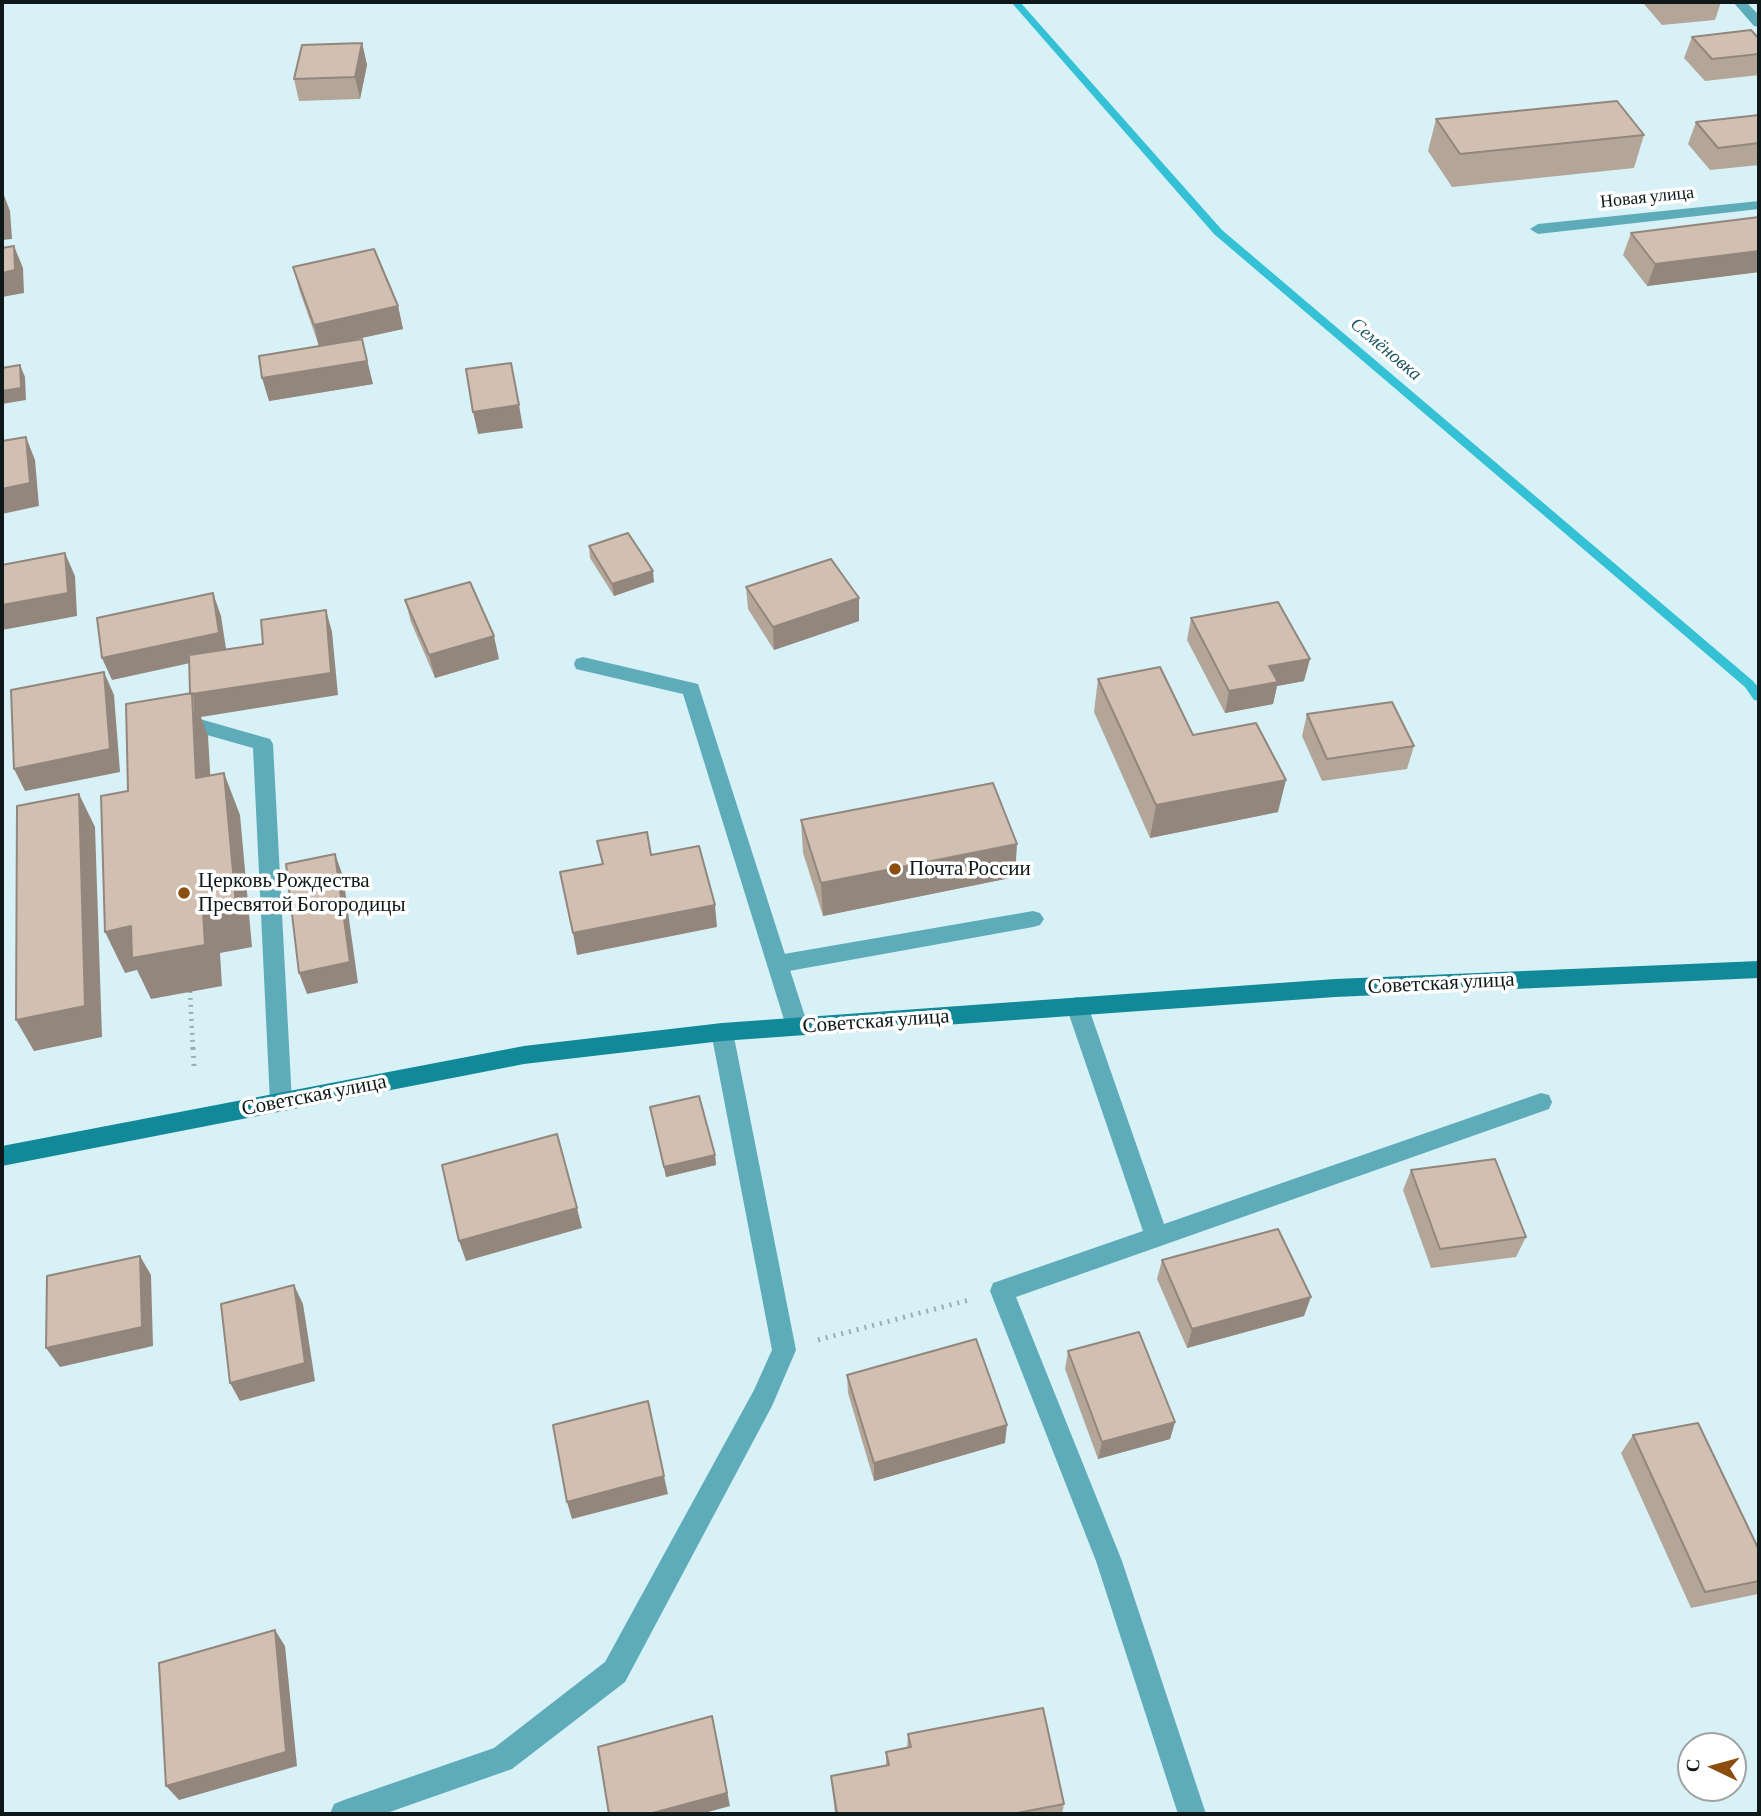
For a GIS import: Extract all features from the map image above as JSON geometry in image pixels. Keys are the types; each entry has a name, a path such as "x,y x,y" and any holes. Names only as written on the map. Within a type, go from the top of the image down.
{"main road":[{"name":"Советская улица","path":"2,1156 524,1055 723,1032 1335,988 1759,969"}],"street":[{"path":"1739,2 1759,23"},
{"name":"Новая улица","path":"1538,229 1759,205"},
{"path":"583,664 691,689 797,1026"},
{"path":"160,732 200,726 263,744 281,1102"},
{"path":"778,964 1033,919"},
{"path":"1077,1006 1157,1237"},
{"path":"344,1814 502,1759 615,1672 763,1398 783,1350 723,1032"},
{"path":"1192,1814 1109,1561 1002,1291 1541,1102"}],"path":[{"path":"190,992 194,1066"},
{"path":"783,1350 1002,1291"}],"building":[{"path":"1751,30 1759,39 1759,54 1712,59 1692,37"},
{"path":"362,43 355,77 294,79 302,45"},
{"path":"1617,101 1644,135 1460,154 1436,119"},
{"path":"1759,115 1759,143 1718,148 1696,122"},
{"path":"1759,217 1759,251 1655,264 1631,233"},
{"path":"14,246 15,270 2,273 2,248"},
{"path":"374,249 398,306 314,325 293,267"},
{"path":"362,339 367,361 262,378 259,356"},
{"path":"511,363 519,405 473,412 466,369"},
{"path":"20,365 21,388 2,391 2,368"},
{"path":"26,437 30,483 2,489 2,441"},
{"path":"628,533 653,571 612,584 589,546"},
{"path":"65,553 68,593 2,605 2,565"},
{"path":"831,559 859,598 773,627 746,587"},
{"path":"470,582 494,636 429,655 405,600"},
{"path":"213,593 219,633 102,658 97,618"},
{"path":"1278,602 1310,659 1269,666 1278,682 1229,691 1191,618"},
{"path":"326,610 331,673 190,694 189,655 263,644 261,620"},
{"path":"1160,667 1193,735 1256,723 1286,780 1156,805 1098,679"},
{"path":"104,672 110,749 14,769 11,690"},
{"name":"Церковь Рождества Пресвятой Богородицы","path":"192,693 196,778 224,773 236,905 203,912 205,945 132,958 131,926 105,932 101,796 128,791 126,704"},
{"path":"1392,702 1414,746 1327,759 1307,714"},
{"path":"993,783 1017,844 821,883 801,820"},
{"path":"79,794 85,1006 16,1020 17,806"},
{"path":"647,832 651,855 699,846 715,905 573,933 560,872 603,864 597,841"},
{"path":"335,854 350,962 299,973 286,864"},
{"path":"699,1096 715,1155 664,1167 650,1107"},
{"path":"557,1134 577,1208 459,1241 442,1165"},
{"path":"1495,1159 1526,1237 1440,1249 1411,1170"},
{"path":"1278,1229 1311,1297 1192,1329 1162,1260"},
{"path":"140,1256 142,1327 46,1348 47,1276"},
{"path":"294,1285 305,1363 230,1383 221,1304"},
{"path":"1139,1332 1175,1422 1102,1442 1068,1351"},
{"path":"976,1339 1007,1425 874,1463 847,1375"},
{"path":"648,1401 664,1476 567,1502 553,1425"},
{"path":"1698,1423 1759,1550 1759,1581 1705,1592 1633,1435"},
{"path":"275,1630 286,1752 166,1786 159,1663"},
{"path":"1043,1708 1064,1804 1012,1814 837,1814 831,1776 889,1765 886,1752 911,1747 908,1734"},
{"path":"712,1716 727,1793 649,1814 609,1814 598,1747"}],"waterway":[{"name":"Семёновка","path":"1015,2 1218,232 1749,684 1759,697"}],"place":[{"name":"Почта России","path":"895,869"},
{"name":"Церковь Рождества Пресвятой Богородицы","path":"184,893"}]}
